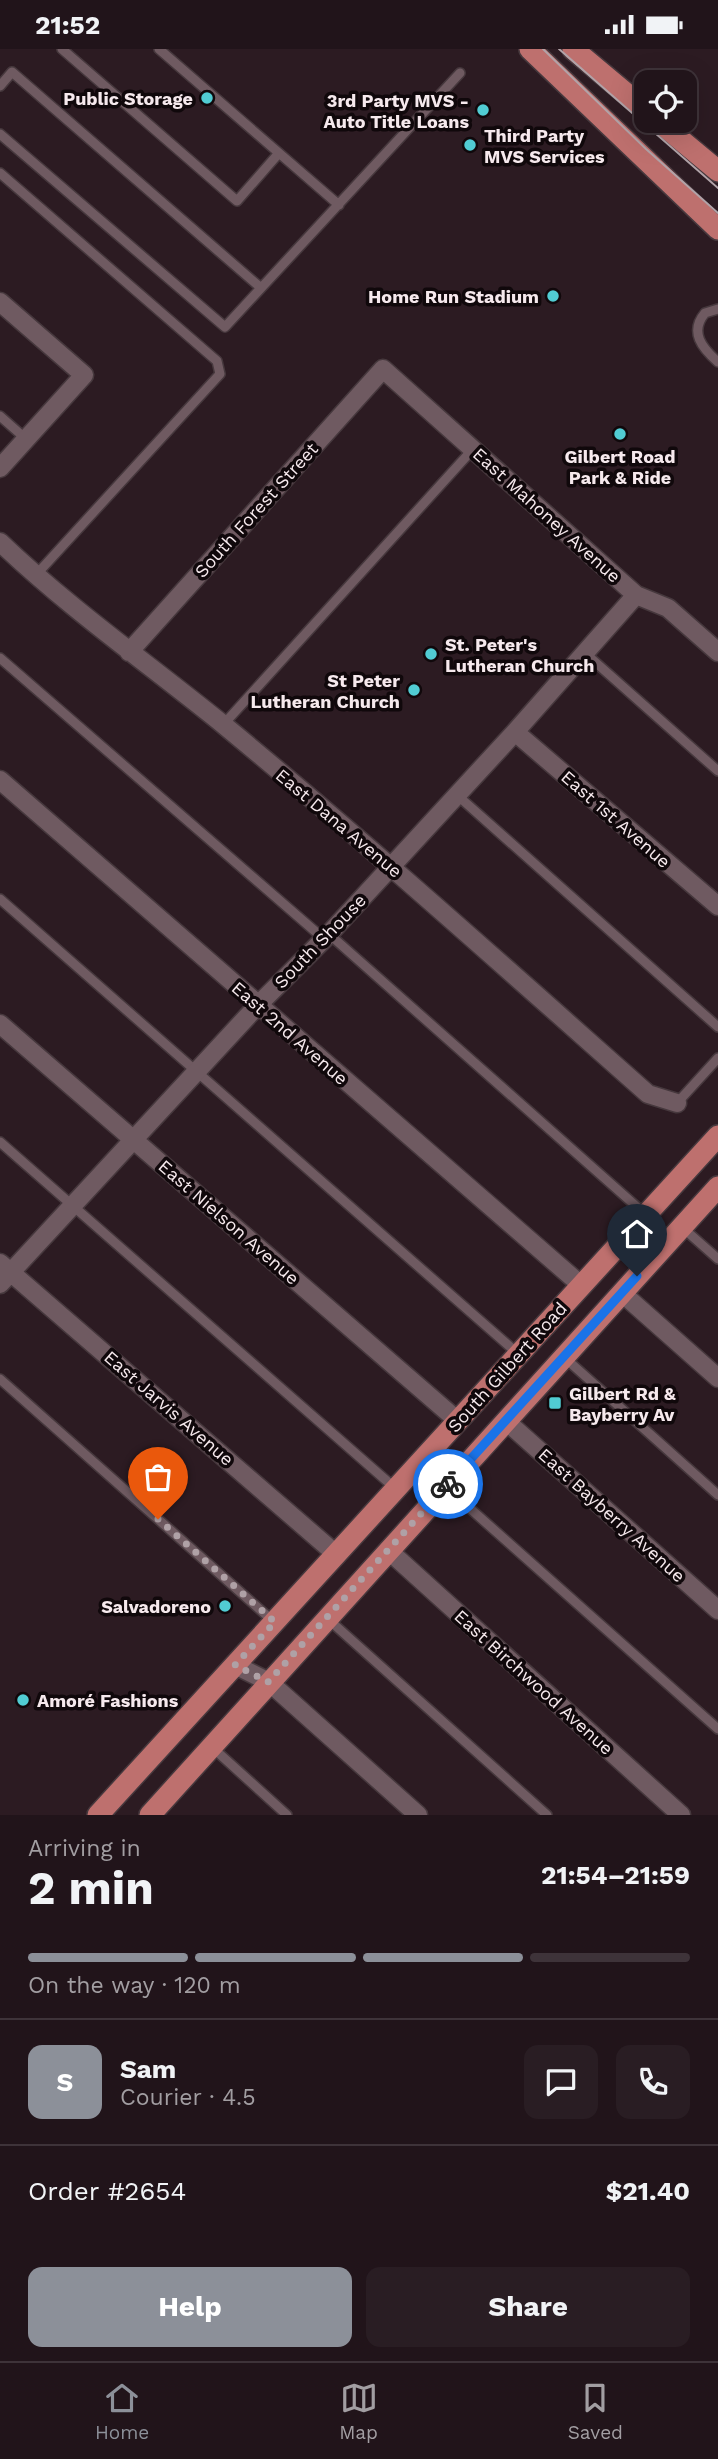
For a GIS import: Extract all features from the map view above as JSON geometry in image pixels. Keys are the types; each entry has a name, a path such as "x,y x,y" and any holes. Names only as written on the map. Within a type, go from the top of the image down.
{"main road":[{"path":"530,49 718,229"},
{"path":"573,49 634,100"},
{"path":"673,133 718,171"},
{"name":"South Gilbert Road","path":"98,1815 718,1136"},
{"name":"South Gilbert Road","path":"150,1815 326,1617 718,1187"}],"street":[{"path":"0,302 84,375 0,468"},
{"name":"East Mahoney Avenue","path":"383,369 636,594 668,608 718,652"},
{"name":"South Forest Street","path":"129,652 383,369"},
{"name":"East Dana Avenue","path":"0,542 36,576 223,725 391,866 648,1094 677,1103"},
{"name":"South Shouse","path":"4,1273 74,1206 258,1005 327,937 636,594"},
{"name":"East 1st Avenue","path":"514,732 718,906"},
{"name":"East 2nd Avenue","path":"0,780 581,1285"},
{"name":"East Nielson Avenue","path":"0,1024 458,1421"},
{"name":"East Jarvis Avenue","path":"4,1273 337,1555"},
{"path":"622,1293 718,1378"},
{"name":"East Bayberry Avenue","path":"506,1421 718,1610"},
{"name":"East Birchwood Avenue","path":"388,1550 681,1815"},
{"path":"235,1665 268,1682 418,1815"}],"lane":[{"path":"62,49 237,201 279,153"},
{"path":"159,49 339,205"},
{"path":"0,86 12,72 261,288"},
{"path":"0,134 225,327 460,73"},
{"path":"0,173 216,361 220,374 36,576"},
{"path":"718,309 705,313 696,327 702,345 718,362"},
{"path":"0,416 26,439"},
{"path":"223,725 473,449"},
{"path":"585,653 718,771"},
{"path":"0,658 327,937 646,1215"},
{"path":"457,795 718,1027"},
{"path":"0,899 519,1355"},
{"path":"677,1103 718,1058"},
{"path":"0,1142 396,1489"},
{"path":"682,1227 718,1259"},
{"path":"564,1357 718,1495"},
{"path":"0,1379 275,1622"},
{"path":"446,1486 718,1729"},
{"path":"326,1617 547,1815"},
{"path":"211,1747 287,1815"}],"tram line":[{"path":"543,49 646,149 718,213"},
{"path":"559,49 718,188"}],"way so far":[{"path":"158,1519 275,1622 235,1665 268,1682 448,1484"}],"place":[{"name":"Public Storage","path":"207,98"},
{"name":"3rd Party MVS - Auto Title Loans","path":"483,110"},
{"name":"Third Party MVS Services","path":"470,145"},
{"name":"Home Run Stadium","path":"553,296"},
{"name":"Gilbert Road Park & Ride","path":"620,434"},
{"name":"St. Peter's Lutheran Church","path":"431,654"},
{"name":"St Peter Lutheran Church","path":"414,690"},
{"name":"Gilbert Rd & Bayberry Av","path":"555,1403"},
{"name":"Salvadoreno","path":"225,1606"},
{"name":"Amoré Fashions","path":"23,1700"}],"route":[{"path":"448,1484 637,1276"}]}
